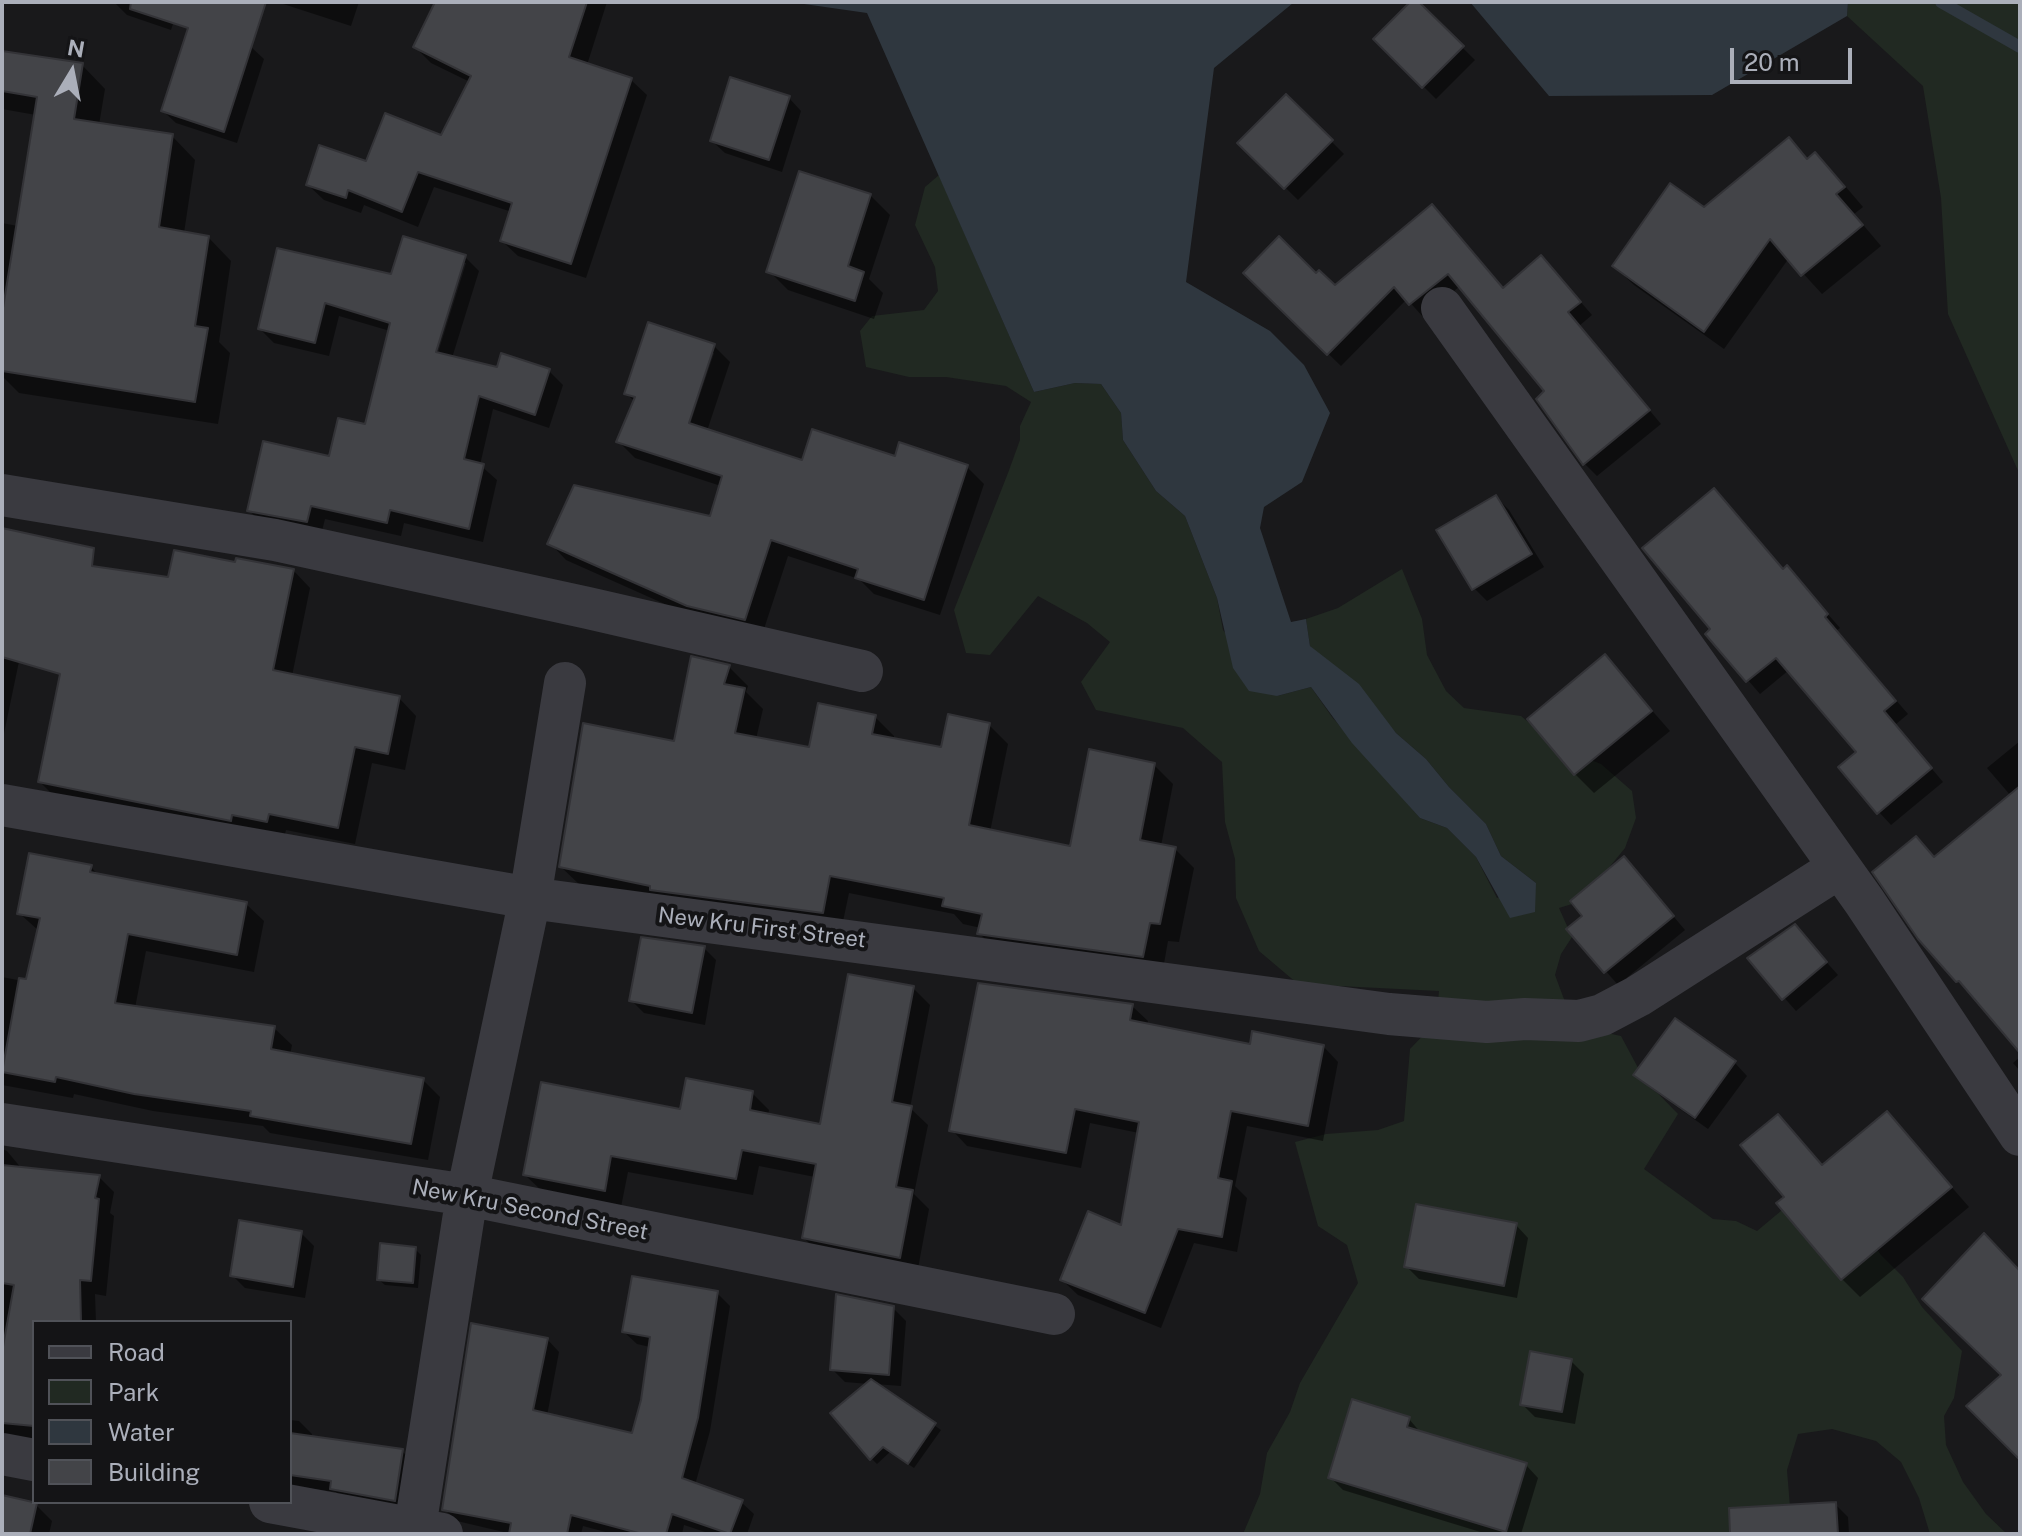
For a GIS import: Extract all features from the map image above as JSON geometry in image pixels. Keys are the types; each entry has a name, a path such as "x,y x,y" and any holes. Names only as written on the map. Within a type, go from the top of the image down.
{"street":[{"path":"1442,308 1840,867 2020,1135"},
{"path":"2,495 275,540 862,671"},
{"path":"280,1504 424,1532 467,1195 530,898 565,683"},
{"name":"New Kru First Street","path":"2,805 530,898 1375,1012 1506,1020 1579,1021 1602,1015 1638,996 1840,867"},
{"name":"New Kru Second Street","path":"2,1124 467,1195 1054,1314"},
{"path":"2,1454 32,1460"}],"green space":[{"path":"1848,2 2020,2 2020,475 1948,314 1941,198 1923,86 1847,16"},
{"path":"939,175 1034,392 1075,383 1101,384 1121,413 1123,440 1156,491 1185,516 1217,598 1223,630 1277,696 1311,687 1332,717 1420,818 1447,828 1476,857 1497,898 1536,883 1501,856 1486,824 1426,759 1310,646 1306,619 1338,608 1402,569 1422,619 1427,655 1446,691 1464,708 1521,716 1558,747 1601,764 1632,791 1636,818 1625,848 1582,901 1559,908 1572,937 1561,954 1555,975 1574,1026 1621,1036 1644,1079 1678,1114 1644,1169 1713,1219 1736,1221 1757,1231 1812,1185 1835,1190 1881,1255 1903,1277 1922,1307 1962,1351 1954,1398 1944,1416 1946,1445 1963,1482 1986,1514 2007,1534 1930,1534 1919,1498 1901,1462 1876,1441 1832,1429 1798,1434 1787,1470 1791,1519 1788,1534 1243,1534 1260,1494 1267,1453 1290,1412 1300,1383 1358,1283 1347,1245 1318,1226 1295,1142 1326,1134 1378,1130 1404,1121 1410,1049 1436,1022 1439,991 1298,984 1259,951 1236,898 1235,859 1225,822 1222,762 1183,728 1096,710 1081,682 1110,642 1087,623 1038,596 990,655 966,653 954,610 1008,473 1020,440 1020,426 1031,402 1006,386 946,377 909,377 866,367 860,331 872,316 924,310 938,291 935,267 915,225 925,187"}],"water":[{"path":"790,2 1298,2 1214,68 1186,282 1270,331 1304,365 1330,413 1302,482 1264,507 1260,528 1291,622 1306,619 1310,646 1359,684 1396,733 1426,759 1486,824 1501,856 1536,883 1535,912 1510,918 1476,857 1447,828 1420,818 1352,743 1311,687 1277,696 1249,691 1233,668 1217,598 1185,516 1156,491 1123,440 1121,413 1101,384 1075,383 1034,392 867,13"},
{"path":"1470,2 1848,2 1847,16 1712,95 1549,96"}],"building":[{"path":"131,2 266,2 224,132 161,111 188,28 130,9"},
{"path":"435,2 587,2 569,57 632,78 571,264 500,241 512,203 418,172 402,212 348,190 346,198 306,185 319,145 366,161 385,113 441,135 471,76 413,47"},
{"path":"1410,2 1419,2 1464,46 1422,88 1373,39"},
{"path":"2,51 83,63 74,119 173,134 159,227 209,236 195,326 208,328 195,402 2,371 2,314 37,97 2,91"},
{"path":"730,77 790,96 769,160 710,141"},
{"path":"1286,94 1333,140 1284,189 1237,143"},
{"path":"1789,137 1807,159 1815,152 1845,187 1836,194 1863,225 1801,276 1770,239 1704,332 1612,266 1670,183 1704,207"},
{"path":"799,171 871,194 848,266 864,272 855,301 766,272"},
{"path":"1432,204 1503,288 1541,255 1581,302 1568,312 1650,410 1583,465 1536,399 1544,391 1448,274 1409,305 1394,287 1327,355 1243,273 1279,236 1316,273 1319,270 1335,285"},
{"path":"403,236 466,255 436,352 497,367 501,353 550,369 535,415 479,396 464,459 484,464 469,529 390,510 387,523 311,506 307,522 247,511 263,441 329,456 338,418 365,424 390,323 325,303 315,343 258,329 277,248 391,274"},
{"path":"648,322 715,344 689,423 802,460 812,429 895,456 899,442 968,465 924,600 855,578 858,569 771,540 745,620 687,606 547,544 574,485 710,516 722,476 616,442 635,397 624,394"},
{"path":"1714,488 1783,569 1787,565 1828,614 1825,617 1896,701 1884,711 1932,768 1877,814 1838,767 1856,752 1776,658 1746,682 1705,634 1710,629 1642,548"},
{"path":"1496,495 1532,554 1472,590 1436,530"},
{"path":"2,528 94,548 92,566 168,577 174,550 294,569 273,670 400,696 388,754 355,747 338,828 269,814 267,822 232,815 231,821 38,782 60,674 2,657"},
{"path":"1605,654 1652,711 1574,775 1527,719"},
{"path":"691,656 730,665 724,684 745,688 735,733 809,747 818,703 876,715 872,734 941,747 948,714 990,723 969,825 1070,846 1089,749 1155,763 1140,840 1176,847 1160,924 1150,923 1143,957 977,934 982,914 942,906 944,898 830,876 823,913 650,890 650,886 559,867 583,723 674,741"},
{"path":"2020,786 2020,1053 1959,981 1956,982 1918,939 1872,872 1916,836 1934,857"},
{"path":"29,853 92,865 90,872 247,902 237,955 128,934 115,1003 275,1026 271,1049 424,1078 411,1144 250,1116 251,1111 134,1094 56,1077 55,1082 2,1072 19,978 26,979 40,918 17,914"},
{"path":"1624,856 1674,916 1604,973 1566,929 1582,916 1570,901"},
{"path":"1795,924 1827,962 1782,1000 1747,958"},
{"path":"641,937 705,946 692,1013 629,1001"},
{"path":"848,974 914,986 892,1102 912,1106 896,1187 913,1190 900,1258 802,1238 816,1164 742,1150 736,1179 611,1156 605,1191 523,1175 541,1082 680,1109 686,1078 753,1091 750,1110 820,1124"},
{"path":"978,983 1133,1004 1130,1020 1250,1044 1252,1031 1324,1045 1308,1126 1231,1111 1218,1178 1232,1181 1222,1237 1178,1229 1145,1313 1060,1280 1088,1211 1121,1225 1139,1122 1075,1109 1066,1153 949,1131"},
{"path":"1675,1018 1736,1061 1695,1118 1633,1075"},
{"path":"1887,1111 1952,1187 1841,1280 1776,1203 1784,1197 1740,1145 1778,1114 1822,1165"},
{"path":"2,1165 100,1175 95,1198 99,1199 91,1281 80,1280 81,1320 32,1320 32,1426 2,1423 2,1352 14,1285 2,1283"},
{"path":"1416,1204 1517,1223 1504,1286 1404,1267"},
{"path":"239,1220 302,1231 293,1287 230,1276"},
{"path":"1984,1233 2020,1271 2020,1460 1966,1406 2001,1375 1922,1299"},
{"path":"380,1243 416,1247 413,1283 377,1280"},
{"path":"632,1276 718,1291 698,1418 682,1478 743,1500 730,1534 672,1514 666,1534 642,1534 571,1515 567,1534 509,1534 511,1523 442,1510 471,1323 548,1338 533,1410 632,1433 641,1400 650,1337 622,1332"},
{"path":"836,1294 894,1306 889,1375 830,1370"},
{"path":"1530,1351 1572,1359 1562,1412 1520,1405"},
{"path":"871,1379 936,1423 908,1464 883,1447 870,1460 830,1413"},
{"path":"1352,1399 1410,1417 1407,1427 1527,1463 1506,1532 1328,1478"},
{"path":"292,1433 403,1449 395,1501 330,1489 331,1481 292,1475"},
{"path":"2,1495 37,1504 30,1534 2,1534"},
{"path":"1836,1502 1838,1534 1730,1534 1729,1508"}],"waterway":[{"path":"1941,2 2020,47"}]}
